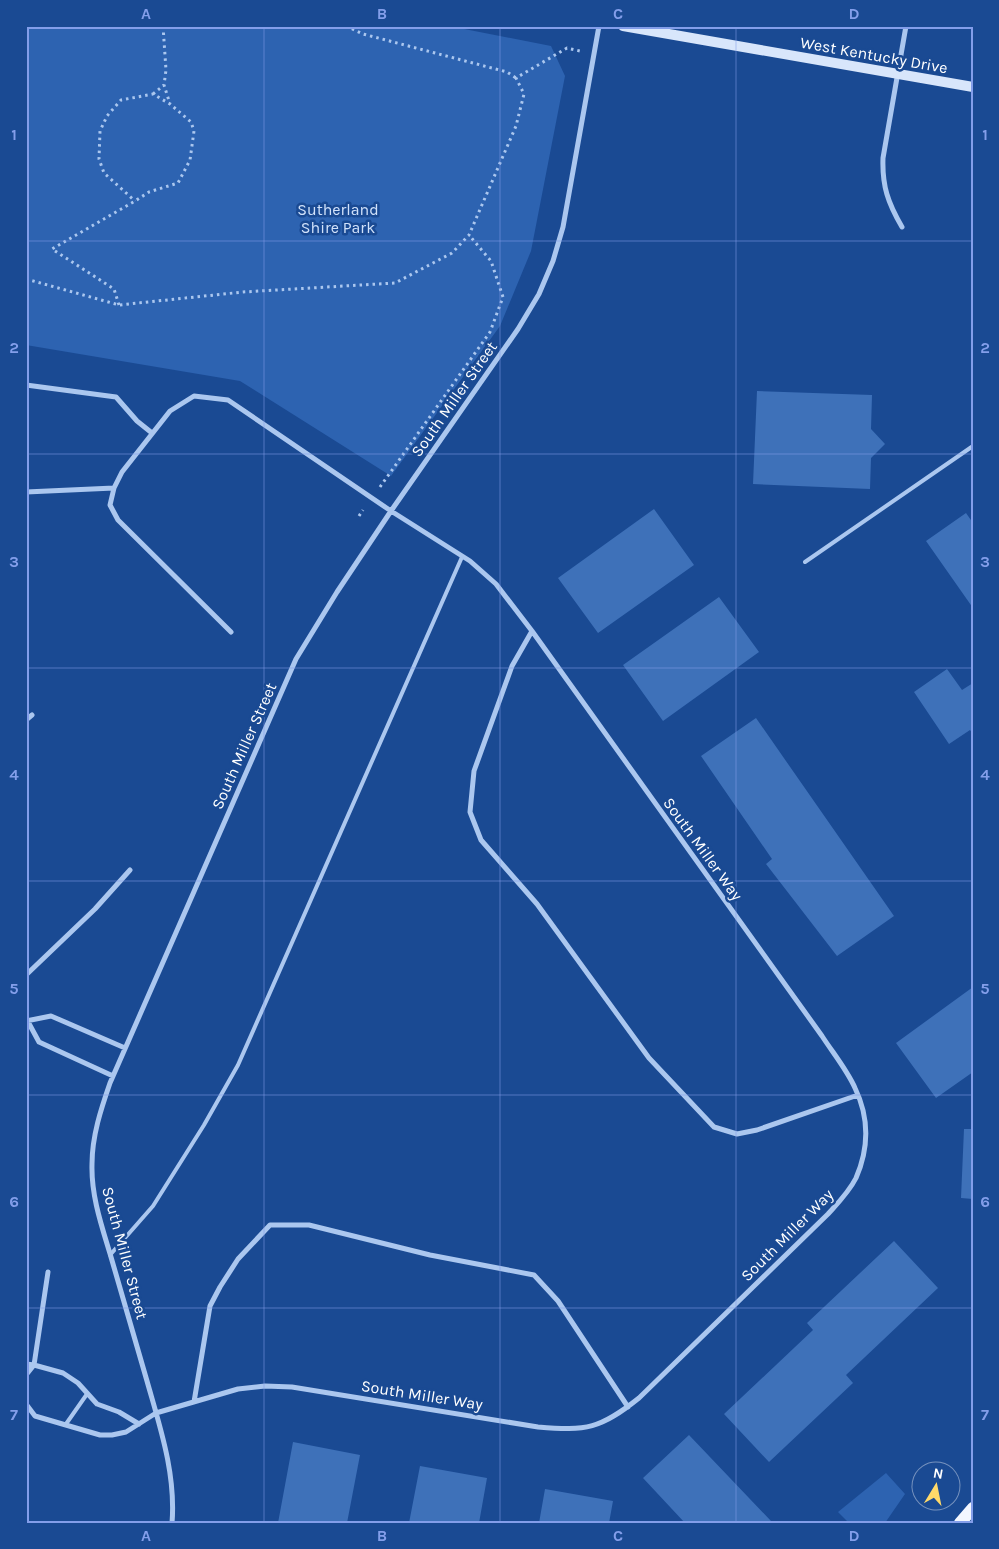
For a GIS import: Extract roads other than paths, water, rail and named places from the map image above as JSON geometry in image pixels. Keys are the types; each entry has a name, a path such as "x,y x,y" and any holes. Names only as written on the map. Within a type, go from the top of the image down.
{"main road":[{"path":"960,1523 973,1508"}],"street":[{"name":"South Miller Street","path":"172,1523 172,1484 168,1461 94,1195 92,1165 94,1136 101,1110 125,1048 296,659 336,592 518,329 539,294 553,261 563,227 599,26"},
{"name":"West Kentucky Drive","path":"623,26 973,87"},
{"path":"902,227 887,199 882,172 906,26"},
{"path":"26,385 116,397 137,421 152,433"},
{"name":"South Miller Way","path":"26,1404 35,1416 100,1435 126,1432 156,1413 238,1389 265,1386 292,1387 538,1427 570,1430 601,1424 628,1407 645,1392 813,1228 844,1195 855,1179 862,1161 866,1140 866,1119 858,1096 850,1079 822,1036 532,631 496,584 462,556 391,511 228,400 194,396 170,411 122,472 114,488"},
{"path":"26,492 114,488 110,505 118,520 231,632"},
{"path":"532,631 512,666 474,771 470,812 481,840 537,904 649,1058 714,1127 737,1134 757,1130 858,1096"},
{"path":"26,720 32,715"},
{"path":"26,975 95,909 130,870"},
{"path":"113,1076 38,1042 27,1019 51,1016 125,1048"},
{"path":"194,1402 210,1306 238,1259 270,1225 309,1225 430,1255 534,1275 558,1301 628,1407"},
{"path":"26,1375 34,1366 48,1272"},
{"path":"26,1364 62,1373 78,1383 97,1404 119,1412 139,1424"}],"lane":[{"path":"805,562 973,446"},
{"path":"110,1255 154,1206 238,1065 462,556"},
{"path":"66,1424 87,1394"}],"park label":[{"name":"Sutherland Shire Park","path":"338,218"}]}
